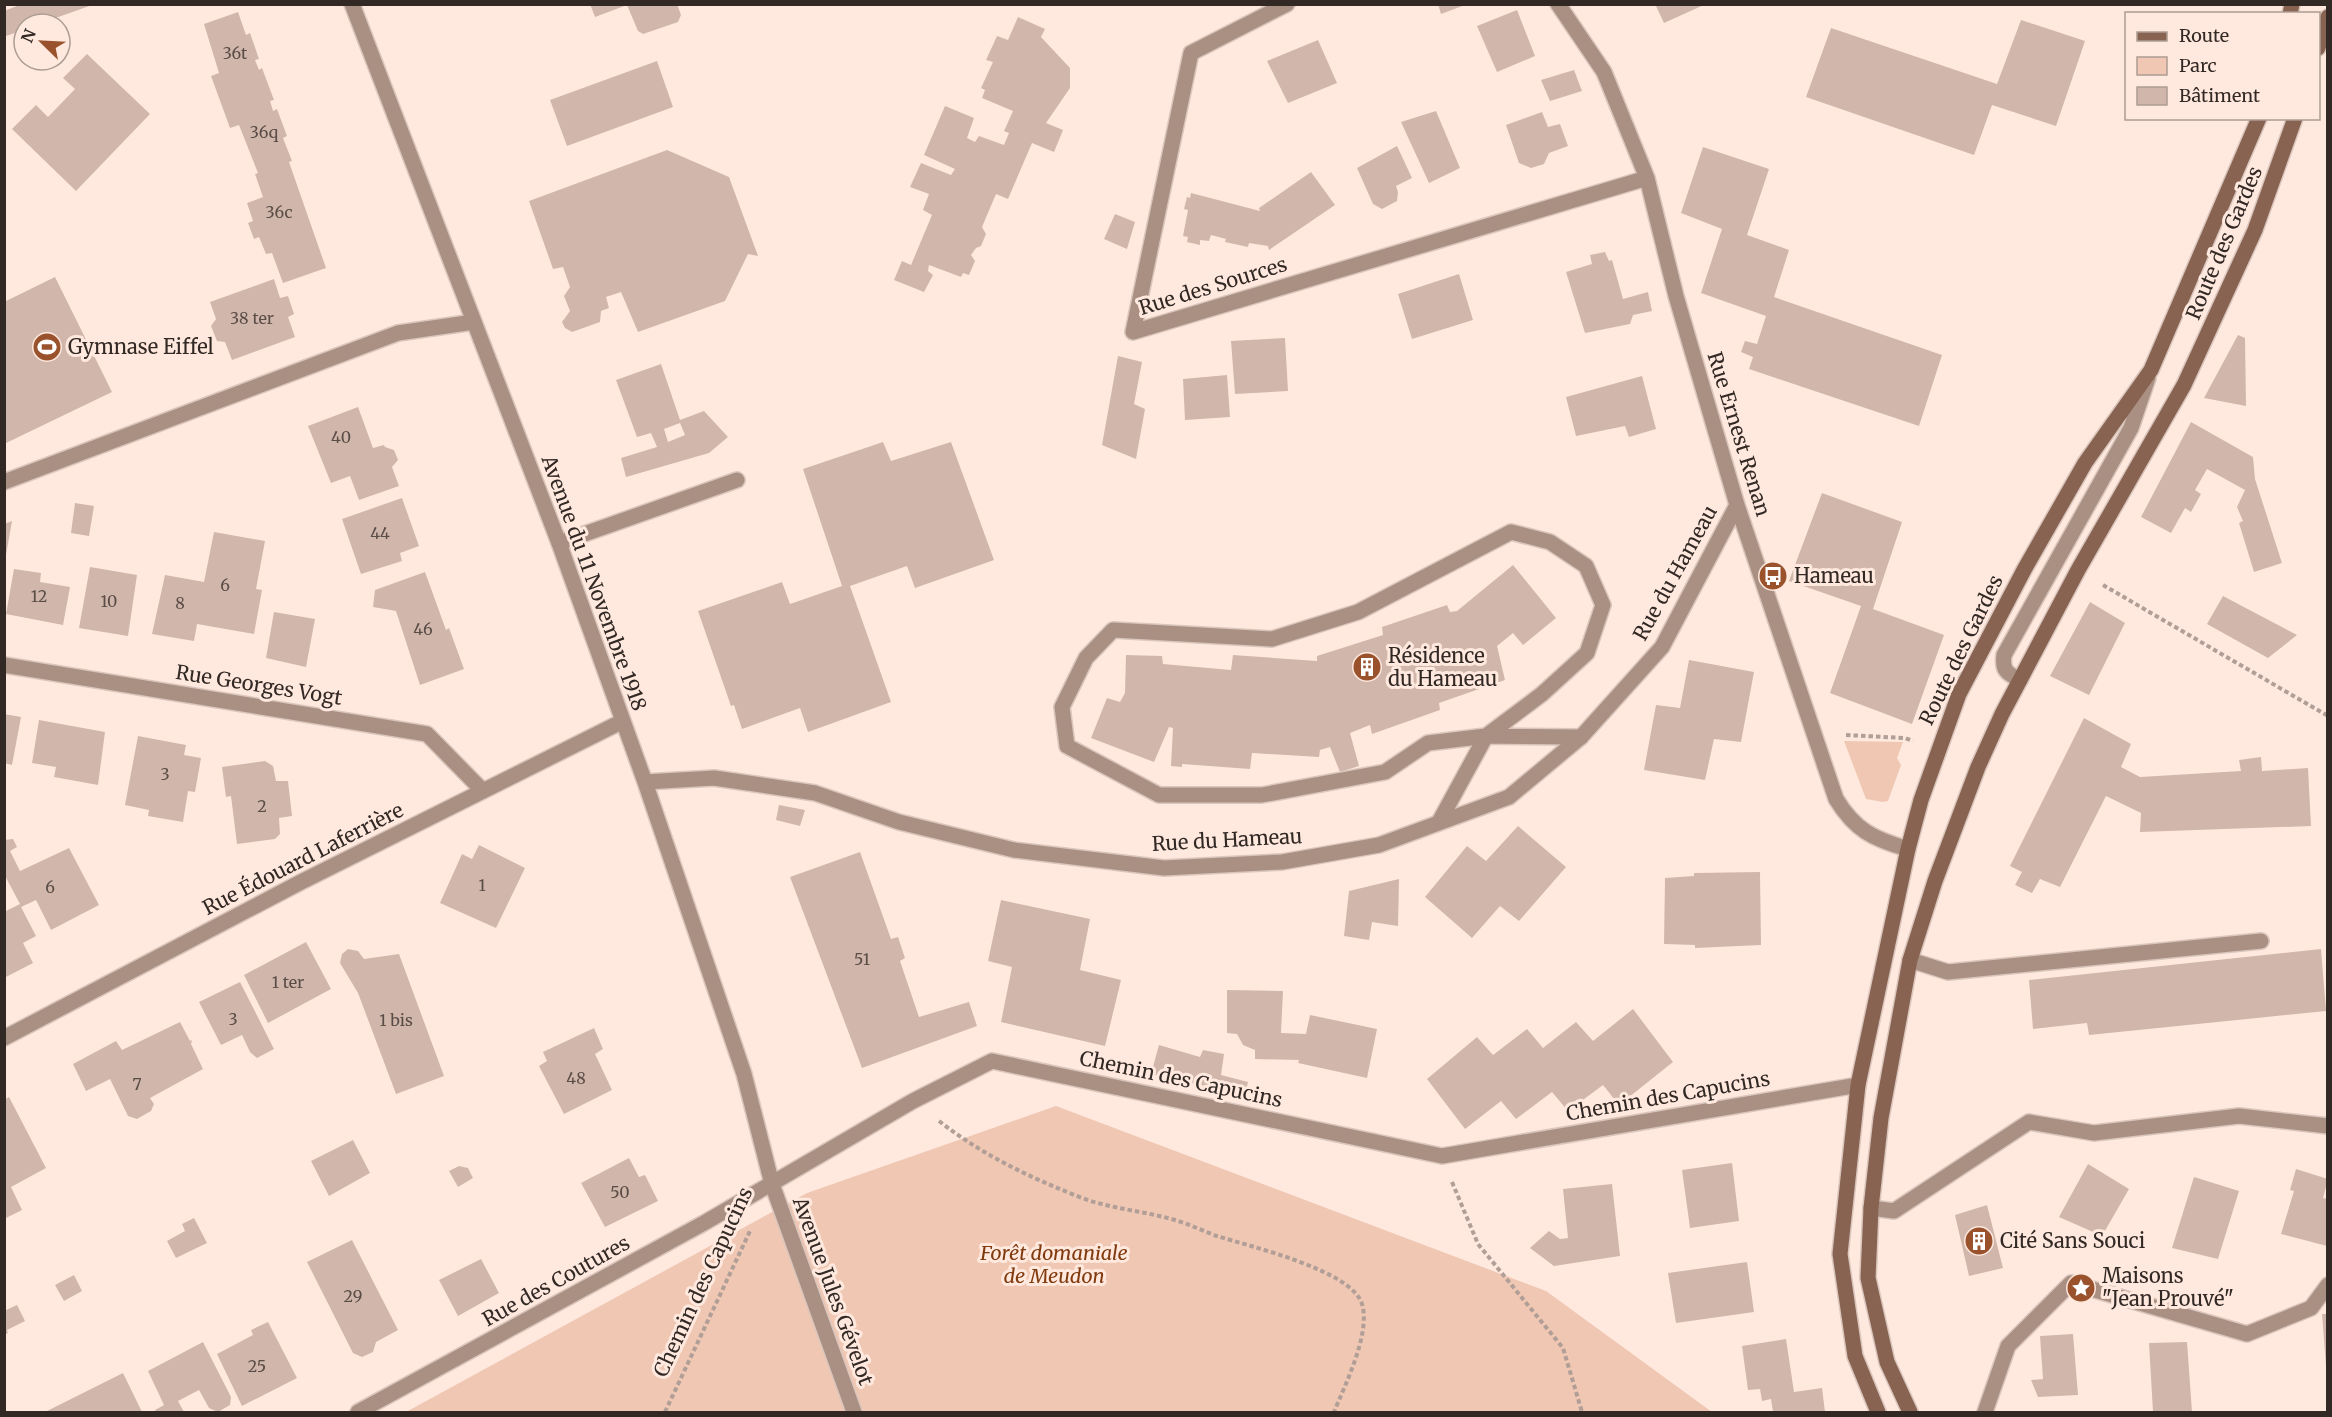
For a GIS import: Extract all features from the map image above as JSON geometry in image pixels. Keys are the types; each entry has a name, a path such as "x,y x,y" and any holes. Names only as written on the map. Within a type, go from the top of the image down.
{"main road":[{"path":"2320,45 2328,17"},
{"name":"Route des Gardes","path":"1878,1413 1855,1356 1840,1254 1858,1085 1908,849 1937,750 1959,694 2024,570 2085,463 2151,370 2258,120"},
{"name":"Route des Gardes","path":"1910,1413 1887,1362 1868,1278 1871,1208 1881,1118 1910,960 1935,881 1978,767 2020,680 2078,570 2184,385 2255,230 2294,120"}],"street":[{"name":"Avenue du 11 Novembre 1918","path":"352,4 559,543 645,782 744,1074 772,1184"},
{"name":"Rue des Sources","path":"1287,4 1191,53 1133,333 1647,178"},
{"name":"Rue Ernest Renan","path":"1558,4 1604,72 1647,178 1676,296 1737,505 1836,799 1848,819 1878,839 1908,849"},
{"path":"4,483 398,333 474,322"},
{"name":"Route des Gardes","path":"2020,680 2005,672 2002,667 2004,655 2131,428 2151,370"},
{"path":"559,543 737,480"},
{"name":"Rue du Hameau","path":"645,782 714,778 815,793 899,822 1014,850 1164,868 1282,862 1379,844 1509,797 1581,737 1662,647 1737,505"},
{"path":"1439,822 1486,736 1542,694 1587,653 1603,605 1586,566 1550,542 1511,532 1358,612 1272,639 1113,630 1086,658 1062,707 1067,746 1159,795 1262,795 1385,772 1428,743 1486,736 1581,737"},
{"path":"2057,557 2078,570"},
{"name":"Rue Georges Vogt","path":"4,665 427,734 483,791"},
{"name":"Rue Édouard Laferrière","path":"4,1038 302,882 623,722"},
{"path":"1910,960 1948,972 2261,941"},
{"name":"Chemin des Capucins","path":"772,1184 913,1101 992,1061 1442,1156 1858,1085"},
{"path":"1871,1208 1894,1211 2029,1122 2094,1133 2239,1116 2328,1126"},
{"name":"Rue des Coutures","path":"358,1413 772,1184"},
{"name":"Avenue Jules Gévelot","path":"772,1184 854,1413"},
{"path":"1985,1413 2008,1346 2071,1283 2247,1334 2311,1308 2328,1285"}],"path":[{"path":"2078,570 2328,716"},
{"path":"1815,734 1905,738 1937,750"},
{"path":"913,1101 967,1142 1009,1168 1085,1199 1134,1212 1174,1219 1216,1236 1264,1248 1345,1283 1362,1304 1363,1324 1356,1354 1334,1413"},
{"path":"1442,1156 1478,1244 1563,1348 1582,1413"},
{"name":"Chemin des Capucins","path":"665,1413 752,1227"}],"green space":[{"path":"1844,741 1903,742 1897,758 1901,765 1888,801 1866,799"},
{"name":"Forêt domaniale de Meudon","path":"1056,1106 1546,1291 1712,1412 406,1412 807,1193"}],"building":[{"path":"22,4 92,4 72,12 12,12 12,34 6,36 4,11"},
{"path":"590,4 677,4 681,15 678,22 643,34 638,31 627,5 595,17"},
{"path":"1438,4 1465,4 1465,5 1441,14"},
{"path":"1655,4 1706,4 1664,23"},
{"path":"1517,10 1535,56 1497,72 1477,26"},
{"path":"238,12 246,35 250,33 259,59 255,60 259,70 262,68 274,100 270,101 273,111 277,109 287,136 283,138 292,161 289,162 326,268 283,283 272,253 266,254 259,237 254,239 248,223 253,221 247,203 263,197 255,174 258,173 239,125 230,128 211,76 219,73 204,24"},
{"path":"1018,17 1045,29 1041,37 1070,68 1070,88 1046,123 1063,130 1054,152 1032,143 1008,199 996,194 982,227 986,234 981,246 976,248 971,255 975,261 969,275 963,273 961,277 929,265 928,271 933,275 924,292 894,280 902,261 911,265 932,215 923,210 929,194 910,187 921,163 951,175 955,169 924,155 945,106 974,118 967,138 975,142 979,136 1004,145 1009,133 1004,131 1013,111 982,98 985,90 981,88 993,62 986,60 997,36 1008,40"},
{"path":"2021,20 2085,41 2056,126 1992,105 1974,155 1806,97 1831,28 1997,84"},
{"path":"1318,40 1337,83 1288,103 1267,61"},
{"path":"87,54 150,114 76,191 12,129 36,105 48,117 75,89 63,78 72,72 72,69"},
{"path":"657,61 673,107 567,146 550,100"},
{"path":"1574,70 1582,91 1550,101 1541,80"},
{"path":"1436,111 1460,168 1429,183 1401,122"},
{"path":"1542,112 1548,127 1560,124 1568,146 1549,153 1544,164 1531,168 1519,163 1506,125"},
{"path":"1397,146 1412,178 1396,186 1397,201 1382,209 1373,204 1357,168"},
{"path":"1703,147 1769,169 1747,235 1789,250 1774,297 1942,355 1919,426 1749,369 1753,357 1741,352 1745,341 1757,344 1766,316 1701,293 1722,229 1681,213"},
{"path":"667,150 729,177 758,256 748,254 725,301 638,332 621,292 606,297 609,308 601,311 600,322 572,332 565,328 562,322 570,311 564,296 570,287 563,267 553,269 529,201"},
{"path":"1311,172 1335,205 1269,250 1268,246 1249,243 1248,247 1225,242 1226,239 1211,235 1209,241 1200,240 1200,245 1187,242 1188,237 1183,236 1188,210 1184,209 1187,197 1190,198 1191,193 1260,211 1259,208"},
{"path":"1115,214 1135,222 1127,249 1104,239"},
{"path":"1605,252 1609,261 1612,260 1623,299 1648,292 1652,311 1633,315 1630,324 1585,333 1566,272 1592,264 1590,255"},
{"path":"1459,274 1473,320 1412,339 1398,294"},
{"name":"Gymnase Eiffel","path":"55,277 112,392 4,444 4,302"},
{"path":"274,279 280,298 288,296 294,314 288,317 295,337 232,360 225,342 217,341 211,326 216,319 210,302"},
{"path":"2238,335 2245,338 2246,406 2204,398"},
{"path":"1285,338 1288,391 1235,394 1231,341"},
{"path":"1118,356 1142,362 1134,404 1145,409 1136,459 1102,445"},
{"path":"661,364 680,420 704,411 728,437 709,453 626,477 621,458 657,447 651,433 637,437 616,380","holes":["680,423 685,435 668,442 664,429"]},
{"path":"1227,375 1230,417 1185,420 1183,379"},
{"path":"1642,376 1656,429 1629,437 1625,426 1576,436 1566,397"},
{"path":"358,407 373,448 384,445 394,450 398,460 392,467 399,486 359,500 350,476 331,483 308,426"},
{"path":"2191,422 2253,457 2255,479 2282,563 2254,572 2239,523 2243,521 2237,507 2245,490 2207,469 2195,490 2201,494 2191,512 2185,508 2171,533 2141,517"},
{"path":"883,442 891,461 951,442 994,560 915,588 907,566 850,586 891,702 808,732 800,708 742,729 734,705 731,706 698,611 782,582 790,604 842,586 803,469"},
{"path":"1822,493 1902,522 1873,609 1944,635 1912,724 1830,693 1861,606 1789,581"},
{"path":"402,498 419,546 400,553 402,561 361,574 342,519"},
{"path":"75,503 94,506 89,536 71,533"},
{"path":"12,521 6,555 4,554 4,524"},
{"path":"214,532 265,541 256,589 262,590 254,634 197,624 194,641 152,634 165,575 204,582"},
{"name":"Résidence du Hameau","path":"1513,565 1556,618 1523,645 1513,633 1497,646 1505,680 1439,703 1440,710 1372,734 1370,725 1350,733 1359,766 1340,772 1330,747 1320,750 1319,757 1252,753 1250,769 1182,764 1182,767 1171,766 1173,728 1169,727 1154,762 1091,738 1107,698 1120,702 1125,693 1126,655 1162,656 1163,664 1231,670 1233,655 1317,661 1317,656 1383,635 1382,627 1447,605 1450,612 1457,611"},
{"path":"90,567 137,575 128,636 79,628"},
{"path":"14,569 41,573 40,582 70,587 63,625 6,614"},
{"path":"425,572 446,630 449,628 464,669 420,685 396,611 373,607 375,590"},
{"path":"2223,596 2297,635 2268,658 2207,624"},
{"path":"2090,602 2125,623 2089,695 2050,676"},
{"path":"274,612 315,619 306,667 266,658"},
{"path":"1689,660 1754,672 1741,742 1714,739 1705,780 1644,770 1656,705 1680,708"},
{"path":"4,714 21,717 12,765 4,763"},
{"path":"2084,718 2131,744 2121,767 2140,777 2241,771 2239,760 2261,757 2262,771 2308,768 2311,826 2140,832 2141,813 2106,796 2060,887 2040,879 2032,893 2015,885 2022,872 2010,866"},
{"path":"39,720 105,732 98,785 54,777 56,767 32,763"},
{"path":"138,736 186,745 184,755 201,758 195,792 188,791 183,822 148,816 149,810 125,805"},
{"path":"265,761 273,766 276,781 288,781 292,816 279,818 280,834 275,839 237,844 231,796 226,797 222,767"},
{"path":"779,805 805,810 800,826 776,820"},
{"path":"1518,826 1566,867 1519,921 1500,906 1472,938 1425,897 1467,846 1486,861"},
{"path":"13,839 17,847 10,851 20,871 69,848 99,905 51,930 36,900 21,907 36,936 23,943 33,963 4,978 4,912 20,904 4,874 4,840"},
{"path":"479,845 525,868 496,928 440,903 462,854 472,859"},
{"path":"860,852 891,939 898,937 905,958 900,961 919,1017 969,1002 977,1026 862,1068 790,877"},
{"path":"1760,872 1761,945 1695,948 1695,945 1664,944 1665,878 1694,876 1694,873"},
{"path":"1399,879 1398,926 1372,922 1369,940 1344,936 1349,891"},
{"path":"1001,900 1090,919 1080,970 1121,980 1105,1046 1001,1022 1012,967 988,961"},
{"path":"306,942 331,989 268,1023 244,975"},
{"path":"348,949 358,951 364,959 399,954 444,1076 396,1094 358,993 340,963 342,954"},
{"path":"2321,949 2326,1011 2089,1035 2087,1023 2033,1029 2029,980"},
{"path":"240,982 274,1049 257,1058 250,1052 242,1035 221,1045 199,1002"},
{"path":"1227,990 1283,991 1281,1033 1306,1034 1310,1015 1377,1029 1367,1078 1298,1063 1299,1060 1255,1059 1255,1050 1243,1045 1237,1034 1227,1033"},
{"path":"1633,1009 1673,1062 1619,1105 1603,1085 1568,1111 1552,1092 1516,1119 1501,1101 1465,1129 1427,1079 1477,1037 1493,1055 1527,1029 1543,1048 1576,1022 1593,1041"},
{"path":"180,1022 190,1041 192,1040 191,1044 203,1069 150,1098 154,1104 151,1111 137,1119 128,1116 110,1079 86,1091 73,1064 116,1041 122,1050"},
{"path":"594,1028 603,1049 595,1054 612,1090 564,1114 539,1066 547,1061 543,1052"},
{"path":"1159,1045 1200,1057 1203,1050 1224,1054 1221,1075 1248,1082 1245,1095 1151,1074"},
{"path":"9,1097 46,1168 11,1187 22,1210 4,1219 4,1100"},
{"path":"353,1140 370,1173 329,1196 311,1161"},
{"path":"629,1158 639,1177 645,1175 658,1201 605,1227 581,1183"},
{"path":"1732,1163 1739,1221 1690,1228 1682,1170"},
{"path":"2088,1164 2129,1189 2102,1236 2059,1217"},
{"path":"459,1166 468,1168 473,1178 458,1187 449,1171"},
{"path":"2296,1169 2328,1179 2323,1198 2328,1199 2327,1246 2281,1234 2294,1191 2290,1190"},
{"path":"2194,1177 2239,1191 2218,1259 2172,1248"},
{"path":"1612,1184 1620,1256 1554,1266 1530,1248 1549,1231 1560,1239 1568,1238 1563,1189"},
{"name":"Cité Sans Souci","path":"1987,1205 2003,1268 1969,1276 1955,1215"},
{"path":"194,1218 207,1243 176,1258 167,1241 185,1231 182,1224"},
{"path":"352,1240 398,1330 376,1342 373,1352 362,1357 353,1353 307,1262"},
{"path":"481,1259 499,1293 458,1316 439,1280"},
{"path":"1747,1262 1754,1312 1676,1323 1668,1273"},
{"path":"74,1275 82,1291 64,1301 55,1285"},
{"path":"17,1305 25,1321 7,1330 8,1333 4,1335 4,1311"},
{"path":"2322,1314 2328,1314 2328,1366 2326,1366"},
{"path":"268,1322 297,1378 242,1406 217,1354 253,1335 251,1330"},
{"path":"2073,1334 2078,1395 2038,1397 2031,1380 2043,1379 2040,1336"},
{"path":"1786,1339 1794,1392 1822,1388 1825,1412 1773,1412 1771,1399 1762,1401 1760,1389 1748,1390 1742,1346"},
{"path":"203,1342 231,1397 230,1405 218,1412 209,1408 199,1390 178,1401 184,1412 156,1412 155,1410 164,1405 148,1371"},
{"path":"2187,1342 2192,1412 2153,1412 2149,1343"},
{"path":"123,1373 142,1412 47,1411"}],"place":[{"name":"Gymnase Eiffel","path":"47,347"},
{"name":"Hameau","path":"1773,576"},
{"name":"Résidence du Hameau","path":"1367,667"},
{"name":"Cité Sans Souci","path":"1979,1241"},
{"name":"Maisons \"Jean Prouvé\"","path":"2081,1288"}]}
